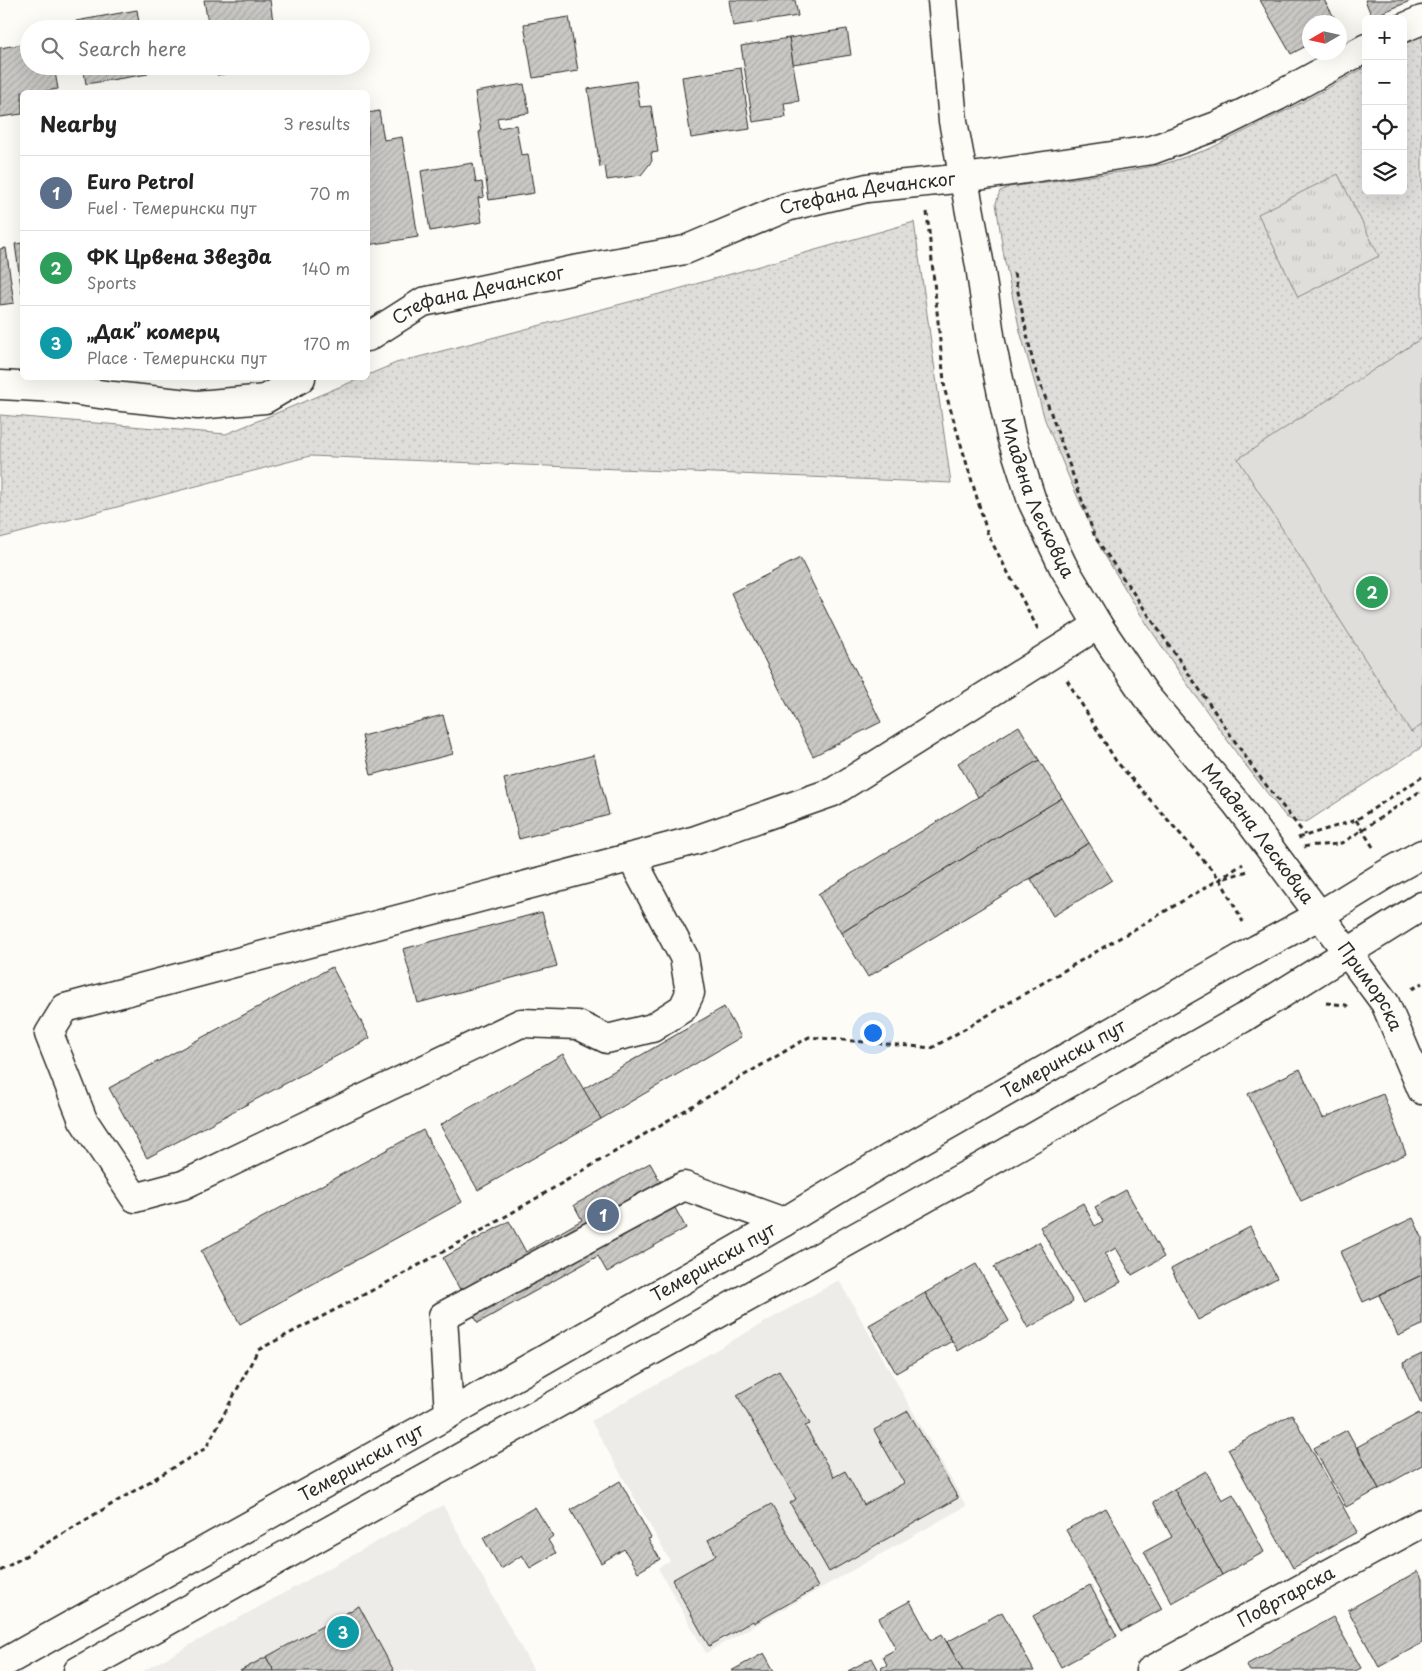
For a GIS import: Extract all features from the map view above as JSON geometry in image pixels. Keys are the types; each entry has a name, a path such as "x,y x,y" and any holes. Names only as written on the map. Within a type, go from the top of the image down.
{"main road":[{"name":"Младена Лесковца","path":"942,0 953,121 980,266 991,342 1011,436 1032,501 1063,566 1098,625 1146,696 1236,803 1320,915"},
{"path":"1407,26 1422,20"},
{"name":"Стефана Дечанског","path":"370,336 423,302 574,270 685,250 787,207 867,188 964,178 1152,150 1227,121 1278,96 1362,50"},
{"path":"0,385 57,388 198,405 265,399 298,380"},
{"path":"631,857 684,957 690,993 683,1008 652,1028 607,1039 578,1025 521,1023 183,1185 135,1198 83,1120 49,1034 65,1008 631,857 696,840 833,792 1098,625"},
{"name":"Темерински пут","path":"0,1665 449,1414 784,1222 888,1159 1320,915 1422,854"},
{"path":"78,1671 974,1172 1243,1018 1422,906"},
{"name":"Приморска","path":"1320,915 1385,1003 1422,1090"},
{"path":"449,1414 443,1316 684,1186 784,1222"},
{"name":"Повртарска","path":"1150,1671 1422,1523"}],"path":[{"path":"1013,269 1033,363 1095,537 1256,772 1305,836"},
{"path":"1269,847 1356,820 1422,777"},
{"path":"1356,820 1362,829 1422,790"},
{"path":"0,1571 206,1448 258,1350 486,1228 809,1037 932,1048 1220,879 1257,949"},
{"path":"1317,1002 1346,1005 1352,1011"}],"shaded area":[{"path":"839,1280 966,1506 706,1653 658,1568 670,1561 591,1421"},
{"path":"443,1505 534,1671 143,1671"}],"green space":[{"path":"1422,35 1422,747 1308,821 1299,822 1286,817 1240,758 1141,615 1101,549 1045,420 1020,331 1004,257 996,203 1000,191 1009,187 1164,164 1209,149 1295,106 1362,69 1362,195 1407,195 1407,42"},
{"path":"1338,174 1379,256 1298,297 1258,214"},
{"path":"914,222 951,483 310,456 0,538 0,415 226,434 356,380 370,380 370,374 396,363 671,291"},
{"path":"1422,338 1422,725 1411,732 1238,459"}],"building":[{"path":"204,0 270,0 273,20 207,20"},
{"path":"729,0 795,0 798,16 733,26"},
{"path":"1260,0 1324,0 1333,15 1302,15 1302,48 1291,54"},
{"path":"1365,0 1410,0 1377,15 1371,15"},
{"path":"137,10 139,20 82,20"},
{"path":"569,17 578,71 533,78 524,24"},
{"path":"847,29 851,55 793,64 789,38"},
{"path":"789,38 799,101 784,103 786,117 753,122 741,46"},
{"path":"20,45 20,75 56,75 58,89 20,90 20,114 0,117 0,48"},
{"path":"741,68 750,129 691,138 682,77"},
{"path":"84,75 142,75 86,84"},
{"path":"636,81 640,107 651,106 658,152 651,153 652,161 641,175 607,180 605,166 600,167 588,89"},
{"path":"524,84 529,113 497,118 499,128 516,125 521,155 528,154 534,193 489,200 475,92"},
{"path":"379,111 384,140 402,137 418,237 370,245 370,113"},
{"path":"473,163 476,183 482,182 484,197 478,198 482,222 430,231 421,171"},
{"path":"20,243 20,279 15,244"},
{"path":"6,248 14,303 0,305 0,249"},
{"path":"800,558 881,722 813,756 731,593"},
{"path":"443,715 453,754 371,775 362,736"},
{"path":"1019,726 1039,760 978,797 958,763"},
{"path":"594,755 609,815 519,839 504,779"},
{"path":"1039,760 1062,798 841,933 818,894"},
{"path":"1062,798 1089,843 868,977 841,933"},
{"path":"1089,843 1112,880 1053,916 1031,879"},
{"path":"542,912 557,966 418,1003 403,949"},
{"path":"332,967 370,1038 147,1158 109,1088"},
{"path":"724,1007 741,1037 601,1119 583,1089"},
{"path":"563,1054 601,1119 478,1190 440,1125"},
{"path":"1300,1069 1323,1118 1383,1094 1406,1154 1301,1201 1248,1094"},
{"path":"423,1130 462,1202 240,1324 201,1251"},
{"path":"650,1163 686,1228 607,1272 598,1256 478,1323 443,1258 509,1221 526,1252 582,1220 574,1205"},
{"path":"1126,1190 1164,1257 1132,1275 1116,1248 1105,1254 1121,1282 1083,1303 1040,1227 1083,1203 1095,1226 1103,1221 1095,1207"},
{"path":"1413,1218 1422,1237 1422,1275 1363,1302 1340,1252"},
{"path":"1250,1227 1277,1278 1198,1320 1171,1269"},
{"path":"1039,1242 1073,1302 1028,1328 994,1267"},
{"path":"976,1264 1009,1321 958,1351 925,1293"},
{"path":"1422,1275 1422,1325 1398,1336 1379,1295"},
{"path":"925,1293 952,1341 896,1373 869,1325"},
{"path":"1422,1354 1422,1403 1421,1403 1403,1363"},
{"path":"779,1371 810,1424 805,1426 834,1477 845,1471 864,1505 904,1483 874,1430 908,1411 958,1498 829,1572 790,1503 796,1499 737,1395"},
{"path":"1419,1413 1422,1418 1422,1465 1379,1489 1357,1447"},
{"path":"1292,1414 1357,1532 1293,1568 1228,1449"},
{"path":"1347,1430 1379,1489 1346,1507 1314,1448"},
{"path":"1206,1471 1222,1500 1233,1494 1264,1552 1222,1575 1174,1489"},
{"path":"620,1481 651,1538 648,1539 660,1559 638,1572 624,1549 601,1563 571,1510"},
{"path":"1174,1489 1222,1575 1172,1603 1144,1552 1172,1537 1153,1502"},
{"path":"771,1504 818,1587 709,1646 672,1580 716,1555 708,1540"},
{"path":"535,1507 553,1536 548,1540 556,1553 530,1568 522,1555 501,1569 483,1538"},
{"path":"1106,1508 1162,1609 1122,1631 1066,1530"},
{"path":"1418,1571 1422,1579 1422,1643 1379,1667 1348,1610"},
{"path":"1090,1585 1117,1636 1061,1667 1033,1616"},
{"path":"910,1601 931,1640 942,1634 963,1671 882,1671 881,1668 887,1665 883,1656 896,1649 879,1618"},
{"path":"359,1606 394,1671 274,1671 266,1657"},
{"path":"1002,1612 1034,1671 963,1671 947,1642"},
{"path":"1333,1617 1361,1668 1355,1671 1250,1671 1246,1665"},
{"path":"764,1653 774,1671 731,1671"},
{"path":"266,1657 274,1671 240,1671"},
{"path":"872,1658 879,1671 848,1671"}],"place":[{"name":"ФК Црвена Звезда","path":"1372,592"},
{"name":"Euro Petrol","path":"603,1215"},
{"name":"„Дак” комерц","path":"343,1632"}]}
